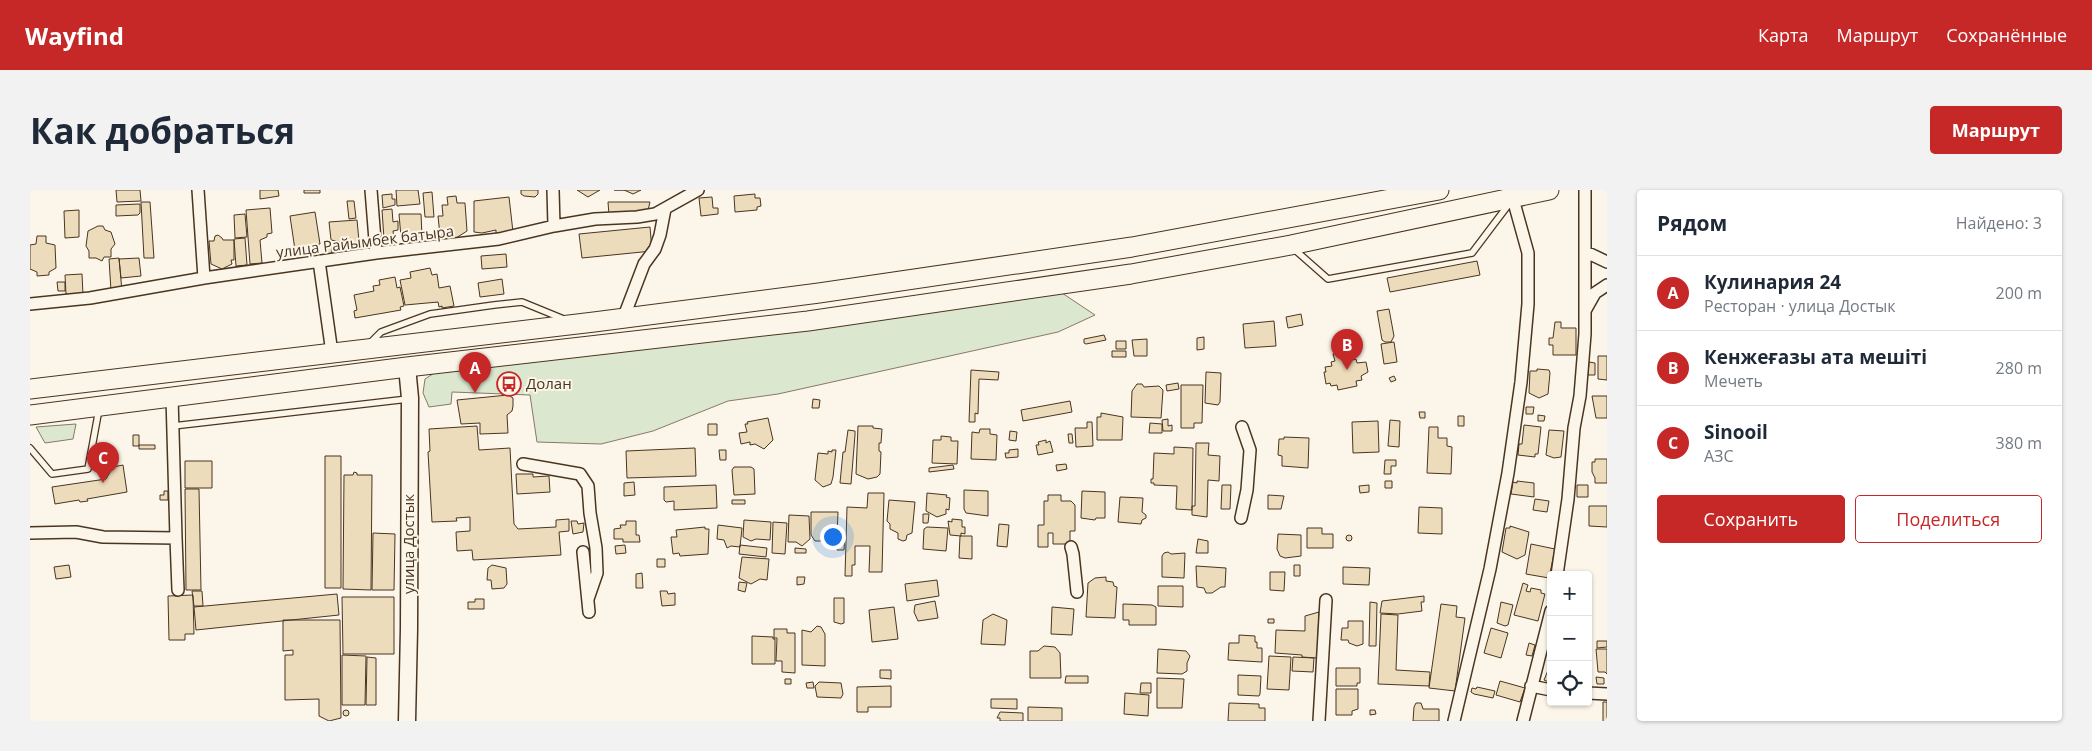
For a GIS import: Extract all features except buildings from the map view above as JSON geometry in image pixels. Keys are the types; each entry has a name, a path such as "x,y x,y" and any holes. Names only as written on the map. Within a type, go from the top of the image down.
{"highway":[{"path":"30,389 819,293 1132,247 1439,190"},
{"path":"30,415 808,321 1130,274 1291,246 1549,190"}],"main road":[{"name":"улица Достык","path":"407,368 410,398 407,721"}],"street":[{"path":"198,190 204,278"},
{"path":"371,190 376,253"},
{"path":"553,190 554,226"},
{"name":"улица Райымбек батыра","path":"30,304 90,298 204,278 376,253 499,239 554,226 595,219 655,214 698,190"},
{"path":"1558,571 1568,499 1574,428 1580,396 1585,311 1585,190"},
{"path":"1454,721 1490,569 1508,473 1521,382 1528,304 1528,253 1513,199"},
{"path":"623,318 644,264 655,249 665,209"},
{"path":"1586,252 1607,262"},
{"path":"319,262 332,352"},
{"path":"1585,311 1595,293 1607,285"},
{"path":"172,397 178,590"},
{"path":"1241,518 1247,490 1250,450 1242,427"},
{"path":"523,464 580,474 588,486 590,514 596,548 597,573 588,599"},
{"path":"30,533 76,532 103,537 176,538"},
{"path":"1070,547 1074,554 1077,592"},
{"path":"583,552 589,612"},
{"path":"1319,721 1326,600"},
{"path":"1523,721 1550,616"},
{"path":"1531,686 1547,689"},
{"path":"1592,693 1607,694"}],"lane":[{"path":"1291,246 1328,279 1472,253 1513,199"},
{"path":"365,349 381,332 430,314 494,305 522,302 575,324"},
{"path":"173,426 410,398"},
{"path":"30,448 52,474 88,469 100,406"}],"green space":[{"path":"1062,293 1095,315 1058,332 778,394 728,401 653,431 601,444 537,442 530,395 452,392 451,404 429,407 423,393 425,379 445,366"},
{"path":"76,424 73,439 45,443 36,427"}],"place":[{"name":"Кенжеғазы ата мешіті","path":"1347,370"},
{"name":"Долан","path":"509,384"},
{"name":"Кулинария 24","path":"475,393"},
{"name":"Sinooil","path":"103,483"}]}
